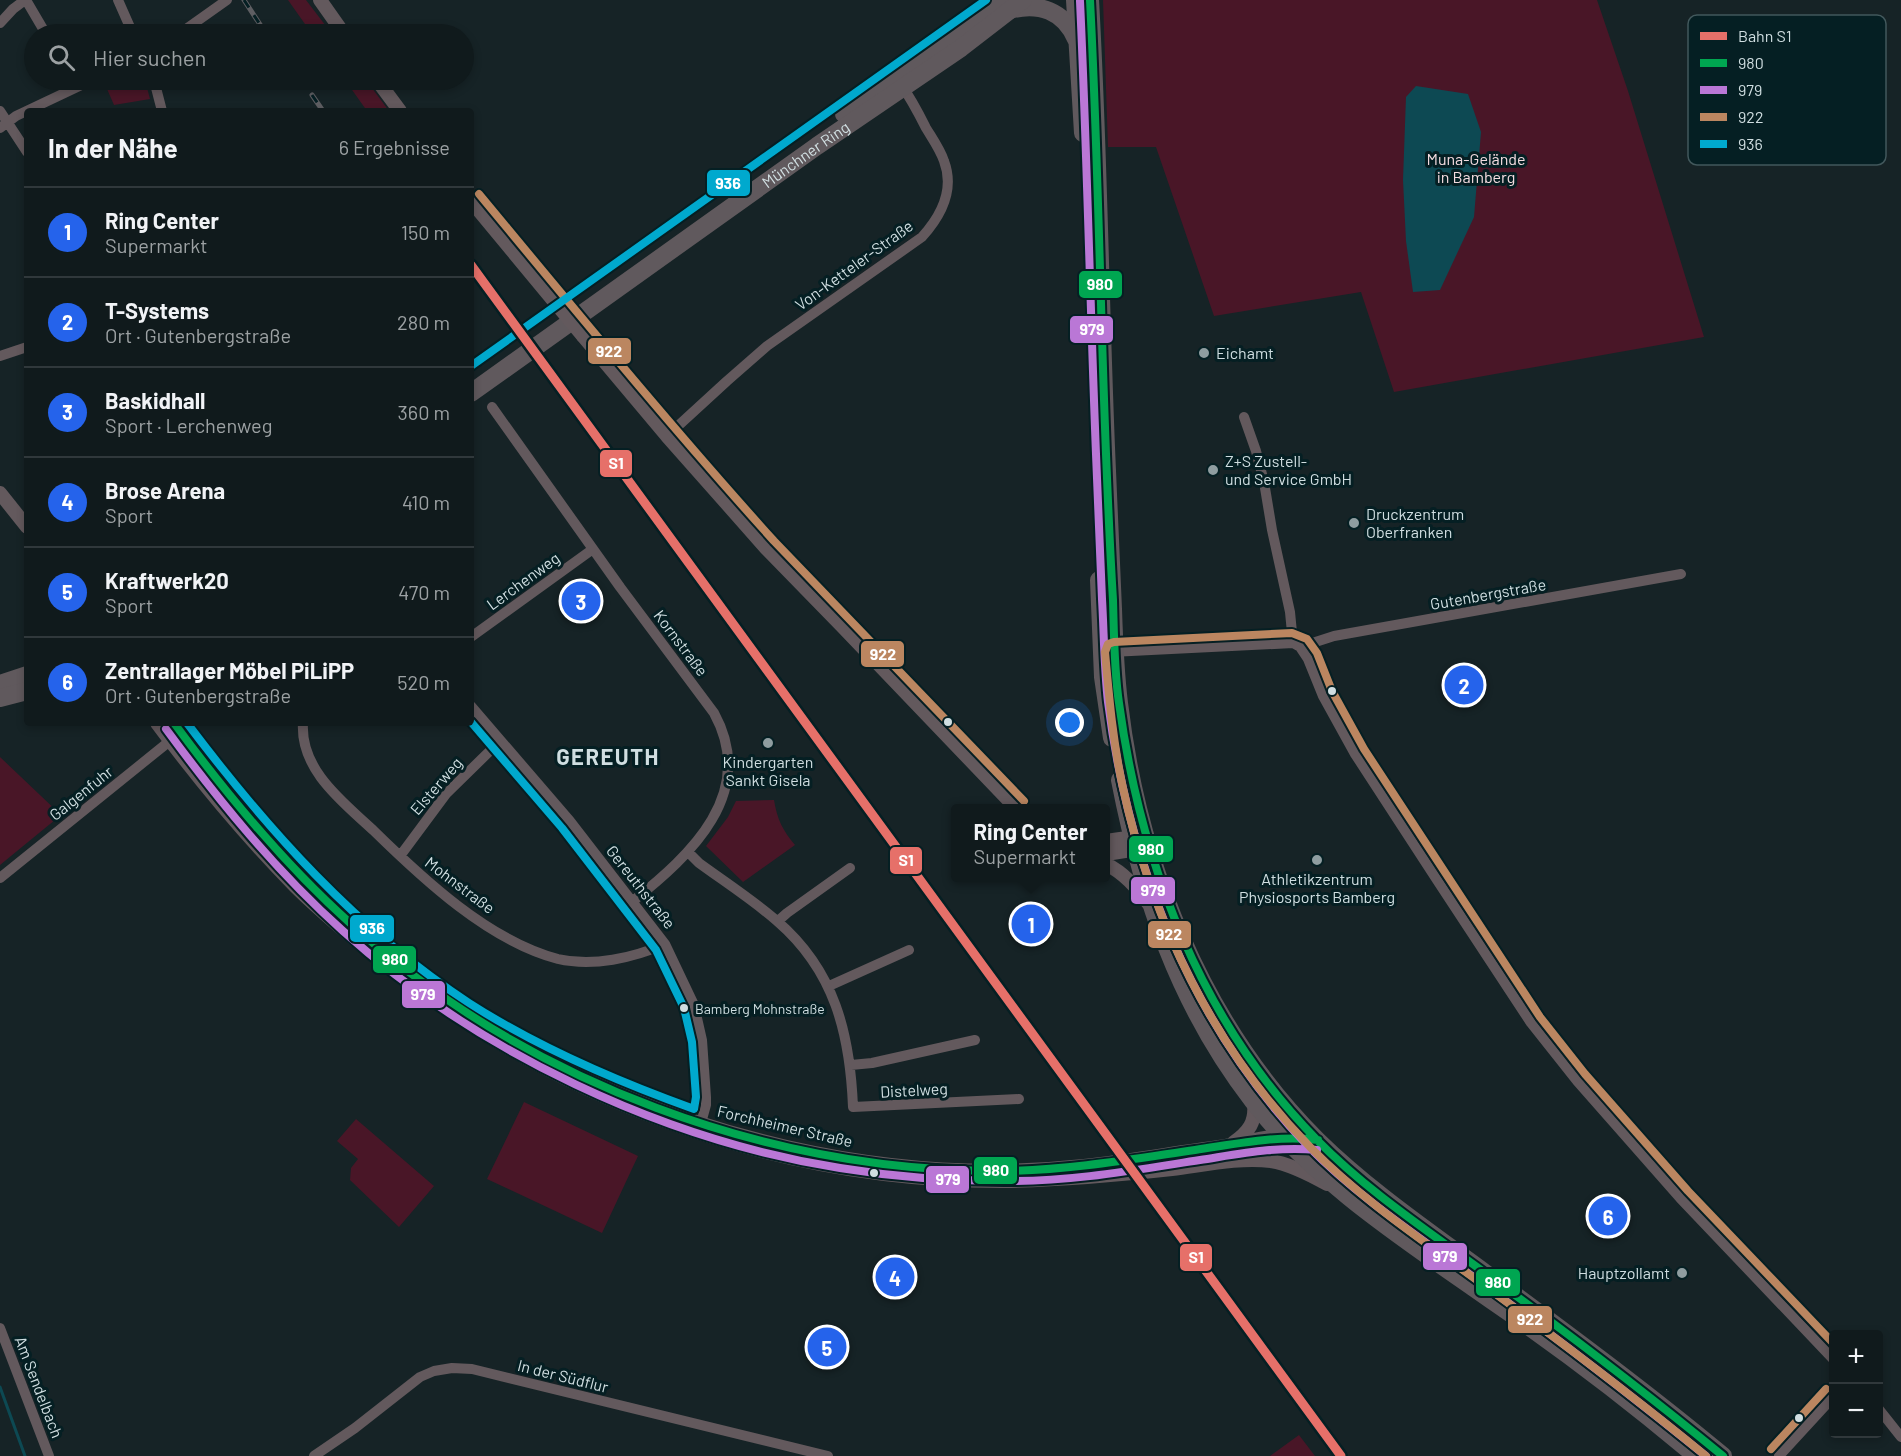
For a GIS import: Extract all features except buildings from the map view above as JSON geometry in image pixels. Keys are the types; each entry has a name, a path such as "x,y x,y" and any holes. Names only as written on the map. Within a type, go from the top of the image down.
{"main road":[{"path":"1075,0 1108,652 1118,699 1152,908 1187,998 1227,1065 1254,1102 1301,1155 1341,1191 1389,1228 1549,1340 1642,1411 1696,1456"},
{"path":"1090,0 1104,417 1108,652"},
{"path":"1012,4 1022,7 1038,7 1055,14 1067,22 1078,44"},
{"name":"Münchner Ring","path":"474,377 900,82 961,48 1012,4"},
{"name":"Münchner Ring","path":"474,391 799,159 900,82"},
{"path":"0,684 24,676"},
{"path":"0,698 24,692"},
{"path":"1140,842 1205,986 1244,1050 1285,1105 1318,1140 1370,1187 1642,1390 1723,1456"}],"street":[{"path":"0,23 25,0 40,24"},
{"path":"118,0 129,24"},
{"path":"193,24 227,0"},
{"path":"320,0 337,24"},
{"name":"Von-Ketteler-Straße","path":"666,436 767,346 922,237 936,222 944,205 947,171 940,152 900,82"},
{"path":"30,108 62,90"},
{"path":"157,90 161,108"},
{"path":"384,90 398,108"},
{"path":"0,111 4,125 24,148"},
{"path":"4,125 24,111"},
{"path":"474,205 666,436 766,548 1012,804"},
{"path":"0,356 24,349"},
{"name":"Kornstraße","path":"492,407 593,549 714,712 723,731 727,753 726,788 721,804 688,852 663,878 633,901"},
{"path":"1244,417 1261,468 1296,645 1308,659 1323,696 1355,754 1532,1023 1578,1081 1680,1198 1829,1356"},
{"path":"0,493 24,522"},
{"name":"Lerchenweg","path":"474,635 593,549"},
{"name":"Gutenbergstraße","path":"1108,652 1296,645 1334,636 1681,574"},
{"name":"Gereuthstraße","path":"474,710 570,821 665,944 694,1005 702,1040 706,1105 701,1123"},
{"name":"Mohnstraße","path":"303,726 307,748 313,764 332,792 436,889 510,939 560,959 582,962 605,961 634,955 665,944"},
{"name":"Galgenfuhr","path":"0,878 175,732"},
{"name":"Forchheimer Straße","path":"175,732 304,880 379,949 435,992 519,1044 639,1101 701,1123 768,1142 894,1165 977,1170 1084,1166 1271,1137 1318,1140"},
{"name":"Forchheimer Straße","path":"175,732 227,813 297,889 401,978 517,1054 645,1114 730,1142 801,1160 855,1170 945,1179 1041,1180 1251,1160 1278,1163 1341,1191"},
{"name":"Elsterweg","path":"400,856 446,794 500,741"},
{"path":"1110,841 1140,842"},
{"path":"1110,853 1140,842"},
{"name":"Distelweg","path":"688,852 699,863 778,921 810,957 829,986 842,1024 851,1065 853,1107 1019,1099"},
{"path":"1110,866 1118,870 1135,886 1152,908"},
{"path":"778,921 850,868"},
{"path":"829,986 909,950"},
{"name":"Distelweg","path":"851,1065 872,1063 975,1040"},
{"path":"1230,1145 1250,1129 1255,1115 1254,1102"},
{"path":"1251,1160 1277,1150 1281,1146 1288,1122 1285,1105"},
{"name":"Am Sendelbach","path":"0,1328 49,1456"},
{"name":"In der Südflur","path":"314,1456 355,1428 420,1377 434,1371 452,1368 472,1369 828,1456"},
{"path":"1786,1453 1829,1401"},
{"path":"1883,1414 1901,1437"}],"green space":[{"path":"288,0 306,0 324,24 305,24"},
{"name":"Muna-Gelände in Bamberg","path":"1103,0 1597,0 1628,91 1704,337 1394,392 1361,292 1214,316 1156,147 1108,147"},
{"path":"107,90 148,90 150,99 114,105"},
{"path":"352,90 373,90 387,108 365,108"},
{"path":"0,757 61,815 0,865"},
{"path":"774,800 781,824 795,845 743,882 706,846 728,817 736,801"},
{"path":"524,1102 638,1156 602,1233 487,1179"},
{"path":"356,1119 434,1186 399,1227 350,1180 351,1168 358,1159 337,1141"},
{"path":"1299,1435 1315,1456 1270,1456"}],"water":[{"path":"1416,86 1468,94 1481,132 1474,217 1440,290 1413,292 1406,241 1403,180 1406,97"}],"waterway":[{"path":"0,1387 25,1456"}],"railway":[{"path":"244,0 260,24"},
{"path":"312,95 321,108"}],"rail line":[{"name":"S1","path":"474,269 1341,1456"}],"transit line":[{"name":"936","path":"474,364 986,0"},
{"name":"980","path":"1090,0 1117,690 1129,763 1143,823 1161,881 1183,938 1209,993 1240,1045 1276,1094 1336,1159 1398,1210 1576,1340 1723,1456"},
{"name":"979","path":"1080,1 1096,454 1108,702 1118,763 1132,824 1150,883 1172,940 1199,996 1231,1049 1267,1099 1327,1165 1389,1216 1505,1300 1706,1456"},
{"name":"922","path":"479,194 661,412 774,541 1024,801"},
{"name":"922","path":"1706,1456 1597,1369 1352,1186 1311,1148 1276,1110 1245,1069 1217,1026 1170,935 1135,838 1123,788 1112,720 1105,652 1108,644 1292,633 1307,639 1317,653 1332,691 1364,749 1540,1017 1585,1074 1688,1191 1829,1339"},
{"name":"936","path":"189,726 249,801 316,875 389,943 428,974 469,1003 550,1049 607,1075 694,1109 696,1097 692,1042 684,1008 656,950 562,828 474,725"},
{"name":"980","path":"176,726 279,853 350,923 419,980 494,1030 573,1072 656,1108 742,1136 829,1156 918,1167 1007,1171 1054,1169 1256,1141 1318,1140"},
{"name":"979","path":"166,729 228,809 272,860 318,908 396,975 452,1015 512,1052 640,1113 773,1155 861,1171 942,1179 1053,1180 1258,1151 1317,1150"},
{"name":"922","path":"1771,1449 1826,1389"}],"place":[{"name":"Eichamt","path":"1204,353"},
{"name":"Z+S Zustell- und Service GmbH","path":"1213,470"},
{"name":"Druckzentrum Oberfranken","path":"1354,523"},
{"name":"Baskidhall","path":"581,601"},
{"name":"T-Systems","path":"1464,685"},
{"name":"Kindergarten Sankt Gisela","path":"768,743"},
{"name":"Athletikzentrum Physiosports Bamberg","path":"1317,860"},
{"name":"Ring Center","path":"1031,924"},
{"name":"Bamberg Mohnstraße","path":"684,1008"},
{"name":"Zentrallager Möbel PiLiPP","path":"1608,1216"},
{"name":"Hauptzollamt","path":"1682,1273"},
{"name":"Brose Arena","path":"895,1277"},
{"name":"Kraftwerk20","path":"827,1347"}],"district":[{"name":"GEREUTH","path":"608,757"}]}
